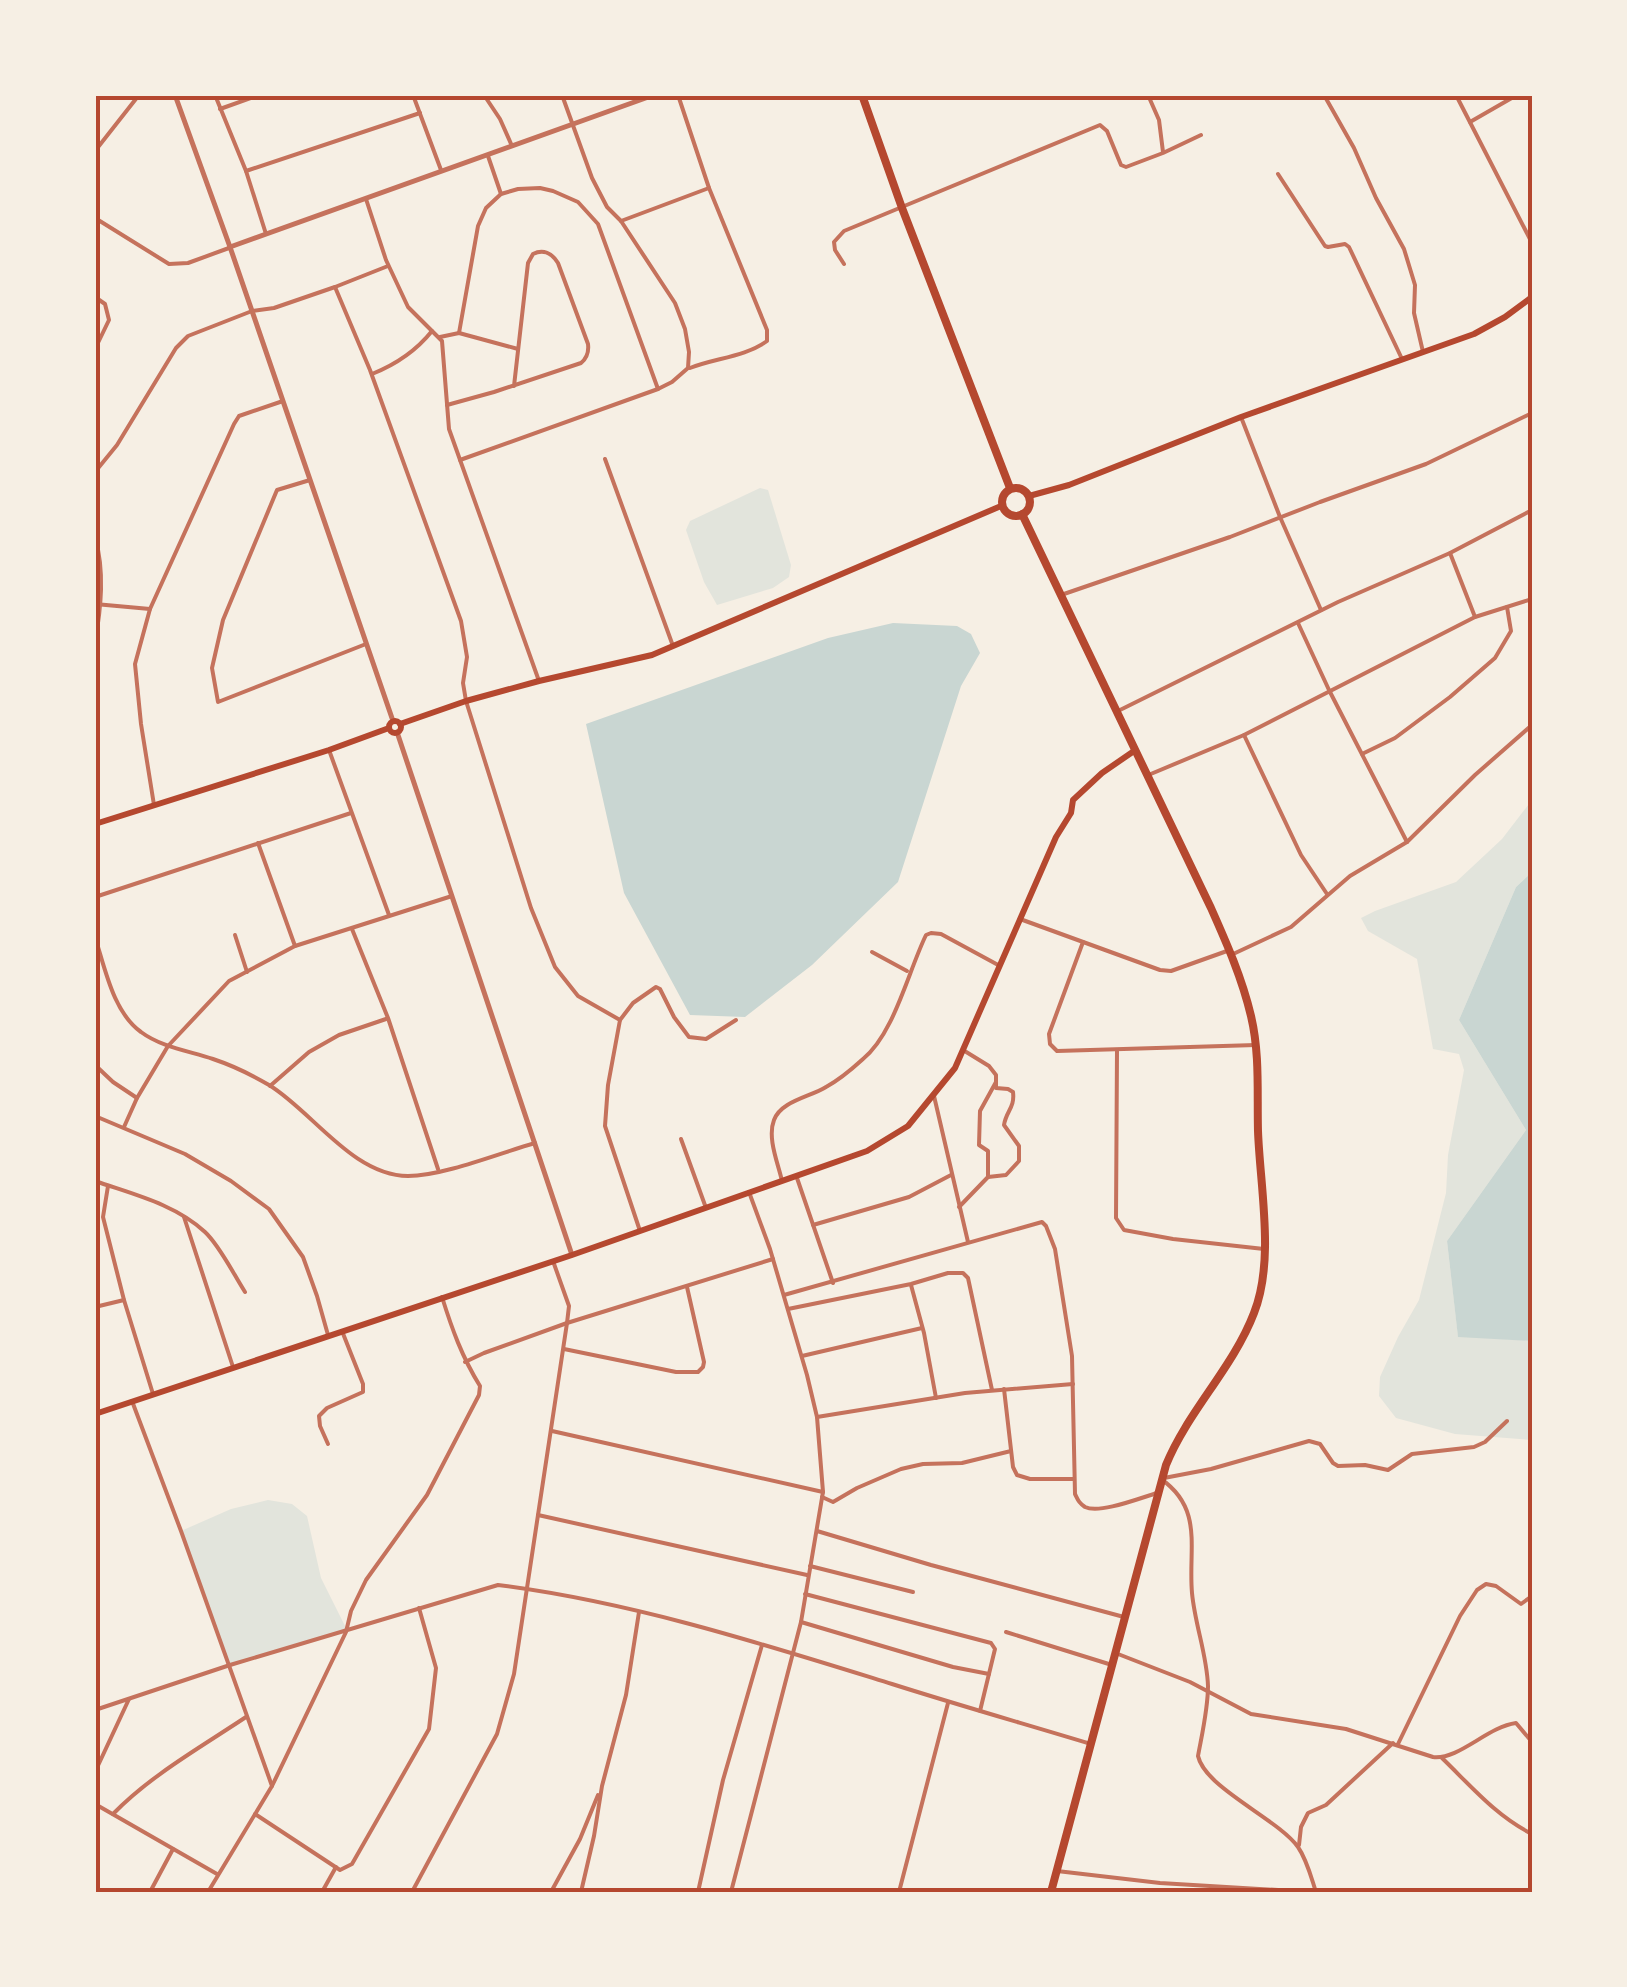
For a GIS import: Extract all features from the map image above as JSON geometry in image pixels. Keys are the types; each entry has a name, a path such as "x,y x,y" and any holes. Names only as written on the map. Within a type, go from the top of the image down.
{"highway":[{"path":"862,95 1010,488"},
{"path":"1010,488 1024,490 1029,496 1029,508 1022,514 1012,516 1001,506 1010,488"},
{"path":"1022,514 1230,952 1246,998 1256,1045 1264,1248 1260,1294 1251,1321 1176,1444 1156,1494 1051,1892"}],"main road":[{"path":"1029,496 1474,334 1532,298"},
{"path":"95,824 466,702 539,680 652,655 1001,506"},
{"path":"95,1414 572,1255 867,1151 908,1126 955,1068 1056,837 1071,812 1073,800 1134,751"}],"street":[{"path":"95,98 109,95"},
{"path":"95,151 139,95"},
{"path":"175,95 395,727 572,1255"},
{"path":"215,95 266,234"},
{"path":"220,109 259,95"},
{"path":"413,95 442,171"},
{"path":"484,95 512,146"},
{"path":"562,95 606,207 620,221 675,303 690,352 688,368"},
{"path":"95,218 169,264 188,263 654,95"},
{"path":"460,460 658,389 688,368 755,350 767,341 767,330 710,188 678,95"},
{"path":"1148,95 1159,120 1163,153"},
{"path":"1324,95 1404,249 1415,285 1414,313 1423,352"},
{"path":"1456,95 1532,243"},
{"path":"1470,122 1517,95"},
{"path":"246,171 420,113"},
{"path":"844,264 834,242 844,231 1100,125 1107,131 1121,165 1126,166 1201,134"},
{"path":"488,155 501,194"},
{"path":"1278,174 1325,246 1349,247 1402,359"},
{"path":"459,333 478,226 486,208 501,194 540,188 568,196 598,224 658,389"},
{"path":"620,221 710,188"},
{"path":"366,199 388,266 408,307 444,345 449,429 539,680"},
{"path":"447,405 514,386 581,363 588,353 558,263 545,252 536,252 529,259 514,386"},
{"path":"95,472 117,445 176,348 188,336 388,266"},
{"path":"335,287 372,374 461,622 467,658 466,702 532,908 555,967 578,996 620,1020"},
{"path":"95,298 106,304 109,320 95,348"},
{"path":"372,374 394,365 432,330"},
{"path":"440,337 459,333 518,348"},
{"path":"154,805 134,664 150,610 239,416 283,401"},
{"path":"1060,596 1426,464 1532,413"},
{"path":"1241,417 1321,610"},
{"path":"605,460 673,646"},
{"path":"310,480 278,490 223,620 212,668 218,702 366,644"},
{"path":"1116,712 1321,610 1450,554 1532,510"},
{"path":"95,537 101,573 95,642"},
{"path":"1450,554 1474,617"},
{"path":"1146,776 1244,735 1474,617 1532,599"},
{"path":"98,604 150,610"},
{"path":"1362,754 1395,738 1495,658 1511,631 1507,606"},
{"path":"1298,622 1407,842"},
{"path":"1020,919 1141,965 1171,972 1230,952 1292,927 1350,876 1407,842 1532,725"},
{"path":"1244,735 1302,854 1328,895"},
{"path":"329,750 389,915"},
{"path":"95,898 351,812"},
{"path":"258,844 295,946"},
{"path":"124,1127 168,1046 229,982 295,946 452,896"},
{"path":"352,929 388,1018 438,1171"},
{"path":"782,1181 772,1140 774,1120 782,1109 826,1088 867,1057 887,1030 926,935 940,934 1000,966"},
{"path":"235,935 247,972"},
{"path":"95,936 120,1009 140,1032 168,1046 217,1060 270,1086 353,1156 377,1169 406,1176 438,1171 535,1144"},
{"path":"1083,942 1049,1034 1050,1044 1062,1052 1256,1045"},
{"path":"872,952 909,972"},
{"path":"640,1231 605,1126 620,1020 633,1003 656,987 689,1037 706,1039 736,1020"},
{"path":"270,1086 309,1052 339,1035 388,1018"},
{"path":"962,1050 989,1066 996,1074 996,1088 1014,1092 1015,1103 1004,1125 1019,1146 1018,1161 1006,1175 988,1176"},
{"path":"1116,1050 1116,1218 1124,1230 1264,1248"},
{"path":"95,1065 137,1098"},
{"path":"959,1207 988,1176 988,1152 979,1145 980,1111 996,1082"},
{"path":"933,1094 968,1242"},
{"path":"95,1116 186,1154 269,1209 303,1257 328,1335"},
{"path":"681,1138 706,1208"},
{"path":"813,1225 909,1197 952,1175"},
{"path":"796,1176 833,1282"},
{"path":"95,1181 153,1201 206,1233 246,1292"},
{"path":"108,1186 103,1217 153,1394"},
{"path":"731,1892 801,1622 823,1494 817,1417 774,1259 749,1192"},
{"path":"95,1217 103,1217"},
{"path":"184,1217 233,1367"},
{"path":"784,1295 1042,1222 1055,1250 1072,1356 1075,1494 1080,1504 1100,1509 1156,1494"},
{"path":"465,1362 567,1323 774,1259"},
{"path":"412,1892 497,1734 514,1674 569,1306 553,1261"},
{"path":"788,1310 963,1272 968,1278 992,1390"},
{"path":"910,1284 936,1398"},
{"path":"564,1349 676,1372 698,1372 704,1362 687,1287"},
{"path":"208,1892 272,1786 346,1632 366,1580 427,1495 479,1394 480,1386 452,1332 442,1297"},
{"path":"95,1307 124,1300"},
{"path":"802,1356 922,1328"},
{"path":"328,1444 319,1416 327,1408 363,1392 342,1330"},
{"path":"817,1417 992,1390 1072,1384"},
{"path":"1004,1389 1013,1467 1018,1475 1075,1480"},
{"path":"132,1402 272,1786"},
{"path":"1161,1479 1211,1470 1310,1441 1320,1444 1338,1466 1388,1470 1412,1454 1474,1447 1507,1421"},
{"path":"552,1431 823,1494 833,1502 901,1469 923,1464 949,1465 1011,1450"},
{"path":"1057,1871 1160,1883 1311,1892 1308,1867 1298,1848 1200,1764 1208,1691 1193,1601 1191,1521 1177,1490 1161,1479"},
{"path":"538,1515 808,1576"},
{"path":"817,1531 1124,1618"},
{"path":"810,1566 913,1592"},
{"path":"1298,1848 1308,1813 1326,1805 1395,1744 1476,1590 1486,1584 1496,1586 1520,1604 1532,1596"},
{"path":"95,1710 498,1585 639,1612 762,1643 1091,1744"},
{"path":"805,1594 991,1644 995,1649 980,1711"},
{"path":"255,1814 340,1870 352,1864 428,1729 436,1668 419,1608"},
{"path":"581,1892 602,1786 626,1695 639,1612"},
{"path":"801,1622 953,1668 989,1674"},
{"path":"1006,1632 1112,1665"},
{"path":"698,1892 723,1780 762,1643"},
{"path":"1115,1653 1208,1691 1250,1714 1346,1729 1442,1758 1494,1810 1532,1834"},
{"path":"95,1772 130,1699"},
{"path":"899,1892 948,1702"},
{"path":"113,1814 130,1796 246,1718"},
{"path":"1442,1758 1502,1725 1516,1723 1532,1742"},
{"path":"550,1892 580,1839 602,1786"},
{"path":"95,1804 218,1875"},
{"path":"150,1892 173,1848"},
{"path":"322,1892 336,1867"}],"shaded area":[{"path":"760,488 768,490 791,565 789,577 773,588 717,605 704,582 686,530 690,521"},
{"path":"893,623 957,626 971,634 980,653 961,686 898,882 812,965 745,1017 690,1015 624,893 586,724 828,638"},
{"path":"1532,800 1532,872 1516,887 1459,1020 1526,1130 1447,1241 1458,1336 1532,1341 1532,1440 1455,1434 1396,1418 1379,1396 1380,1377 1419,1300 1446,1193 1448,1155 1464,1070 1459,1054 1433,1049 1417,959 1368,931 1361,918 1456,882 1502,839"},
{"path":"1532,872 1532,1341 1458,1337 1447,1241 1526,1130 1459,1020 1516,887"},
{"path":"268,1500 292,1504 307,1516 321,1578 347,1630 229,1667 181,1531 231,1509"}]}
